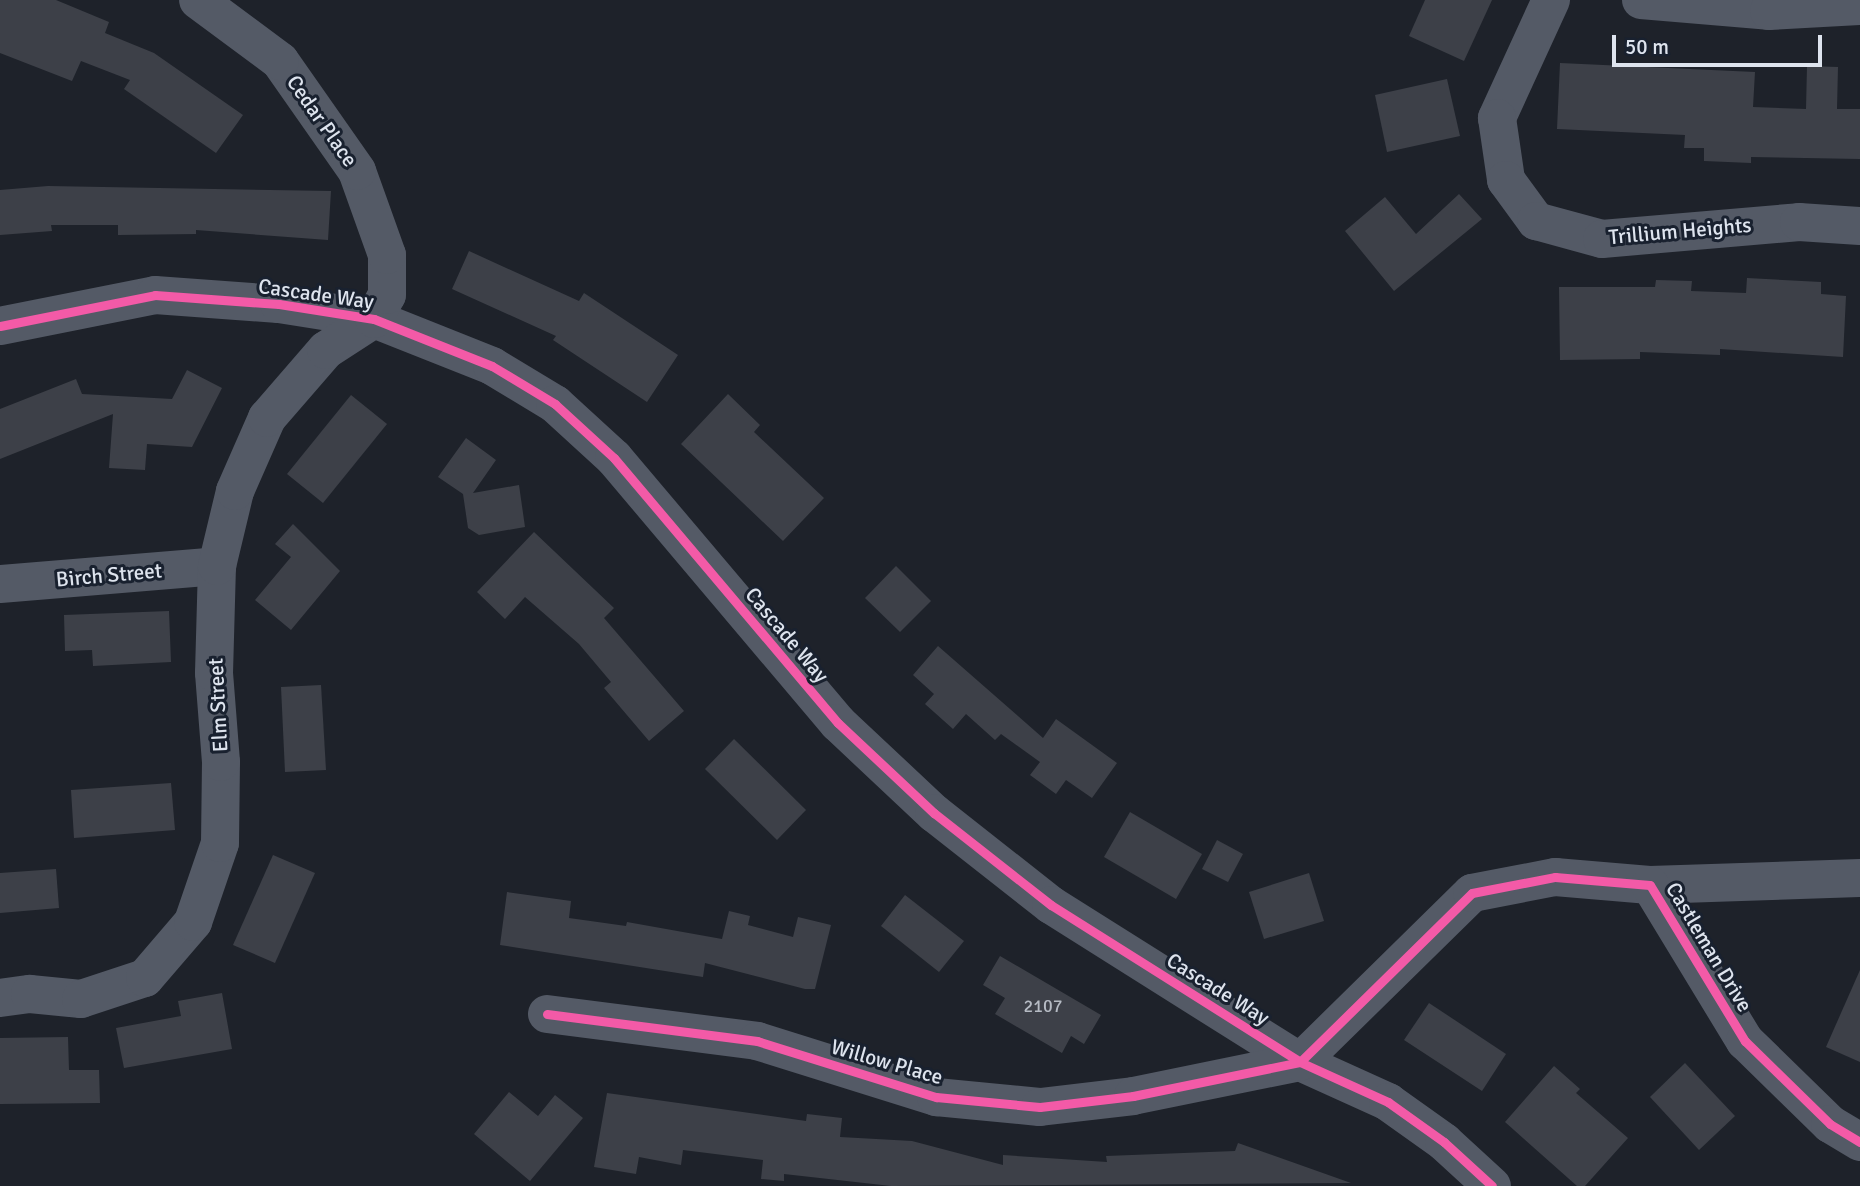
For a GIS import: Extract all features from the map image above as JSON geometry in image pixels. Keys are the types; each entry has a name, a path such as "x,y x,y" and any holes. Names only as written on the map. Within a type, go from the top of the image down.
{"street":[{"name":"Cedar Place","path":"198,0 280,61 357,171 387,255 387,295 374,319"},
{"name":"Trillium Heights","path":"1551,0 1497,118 1506,180 1536,221 1602,239 1799,222 1860,226"},
{"path":"1640,0 1769,11 1860,6"},
{"name":"Cascade Way","path":"0,326 155,295 279,304 374,319 492,366 555,404 614,458 676,527 838,723 934,813 1051,905 1300,1062 1388,1102 1444,1142 1492,1186"},
{"name":"Elm Street","path":"0,998 30,994 81,999 145,978 192,922 220,843 221,762 214,673 217,566 235,491 267,418 326,350 374,319"},
{"name":"Birch Street","path":"0,584 217,566"},
{"name":"Castleman Drive","path":"1300,1062 1472,893 1555,877 1650,884 1745,1041 1830,1124 1860,1142"},
{"path":"1650,884 1860,878"},
{"name":"Willow Place","path":"547,1014 757,1041 936,1097 1040,1107 1133,1096 1300,1062"}],"building":[{"path":"0,0 56,0 109,22 105,33 154,53 243,115 216,153 124,89 130,80 81,61 72,81 0,53"},
{"path":"1425,0 1492,0 1464,61 1409,36"},
{"path":"1560,63 1755,72 1753,107 1806,109 1807,66 1838,67 1837,109 1860,109 1860,159 1751,157 1751,163 1704,161 1704,148 1684,148 1685,135 1557,129"},
{"path":"1447,79 1460,136 1387,152 1375,95"},
{"path":"48,186 331,191 328,240 196,230 196,234 118,235 118,225 51,225 52,231 0,235 0,190"},
{"path":"1459,194 1482,219 1394,291 1345,231 1385,197 1416,234"},
{"path":"469,251 579,301 584,293 678,355 647,402 553,340 556,336 452,289"},
{"path":"1747,278 1821,282 1821,294 1846,296 1843,357 1720,349 1720,355 1640,352 1640,359 1560,360 1559,287 1655,287 1656,280 1692,281 1691,291 1746,293"},
{"path":"187,370 222,388 192,447 147,444 145,470 109,468 113,414 0,459 0,409 76,379 82,394 172,399"},
{"path":"728,394 760,425 754,432 824,498 783,541 681,444"},
{"path":"351,395 387,424 323,503 287,474"},
{"path":"466,438 496,460 473,493 519,485 525,527 479,535 468,528 463,494 438,477"},
{"path":"293,524 340,571 291,630 255,600 291,557 275,544"},
{"path":"534,532 614,608 604,618 684,711 649,741 604,688 611,682 579,644 525,597 505,619 477,592"},
{"path":"896,566 931,601 900,632 865,598"},
{"path":"169,611 171,662 93,666 92,650 65,651 64,615"},
{"path":"938,646 1043,738 1056,719 1117,763 1092,798 1066,780 1056,794 1030,775 1040,762 1001,734 995,740 966,714 953,729 925,704 934,694 913,675"},
{"path":"321,685 326,770 285,772 281,687"},
{"path":"734,739 806,810 777,840 705,769"},
{"path":"171,783 175,830 74,838 71,790"},
{"path":"1130,812 1202,854 1176,899 1104,857"},
{"path":"1217,840 1243,854 1228,882 1202,869"},
{"path":"273,855 315,873 275,963 233,945"},
{"path":"56,869 59,908 0,913 0,873"},
{"path":"1309,873 1324,921 1264,939 1249,892"},
{"path":"507,892 571,901 569,918 626,926 627,922 722,939 729,911 750,916 748,925 793,937 798,917 831,925 815,989 805,989 705,963 703,977 500,945"},
{"path":"905,895 964,941 939,972 881,926"},
{"path":"1000,956 1101,1015 1084,1044 1071,1036 1062,1053 995,1014 1005,998 983,985"},
{"path":"1860,970 1860,1062 1826,1047"},
{"path":"222,993 232,1049 124,1068 116,1028 181,1016 178,1001"},
{"path":"1429,1003 1506,1054 1482,1091 1404,1040"},
{"path":"68,1037 69,1070 99,1070 100,1103 0,1104 0,1038"},
{"path":"1685,1063 1735,1116 1699,1150 1650,1097"},
{"path":"1554,1066 1580,1089 1576,1093 1628,1138 1585,1186 1577,1186 1505,1122"},
{"path":"509,1092 538,1116 555,1095 583,1118 530,1181 474,1134"},
{"path":"607,1093 806,1121 807,1114 842,1118 840,1137 912,1141 1003,1165 1003,1155 1107,1162 1106,1156 1235,1151 1238,1143 1351,1183 891,1186 784,1174 784,1181 761,1179 763,1160 683,1150 681,1165 639,1157 636,1174 594,1167"}],"cycle path":[{"path":"0,326 155,295 279,304 374,319 492,366 555,404 614,458 838,723 934,813 1051,905 1300,1062 1388,1102 1444,1142 1492,1186"},
{"path":"547,1014 757,1041 936,1097 1040,1107 1133,1096 1300,1062 1472,893 1555,877 1650,885 1745,1041 1830,1124 1860,1142"}]}
